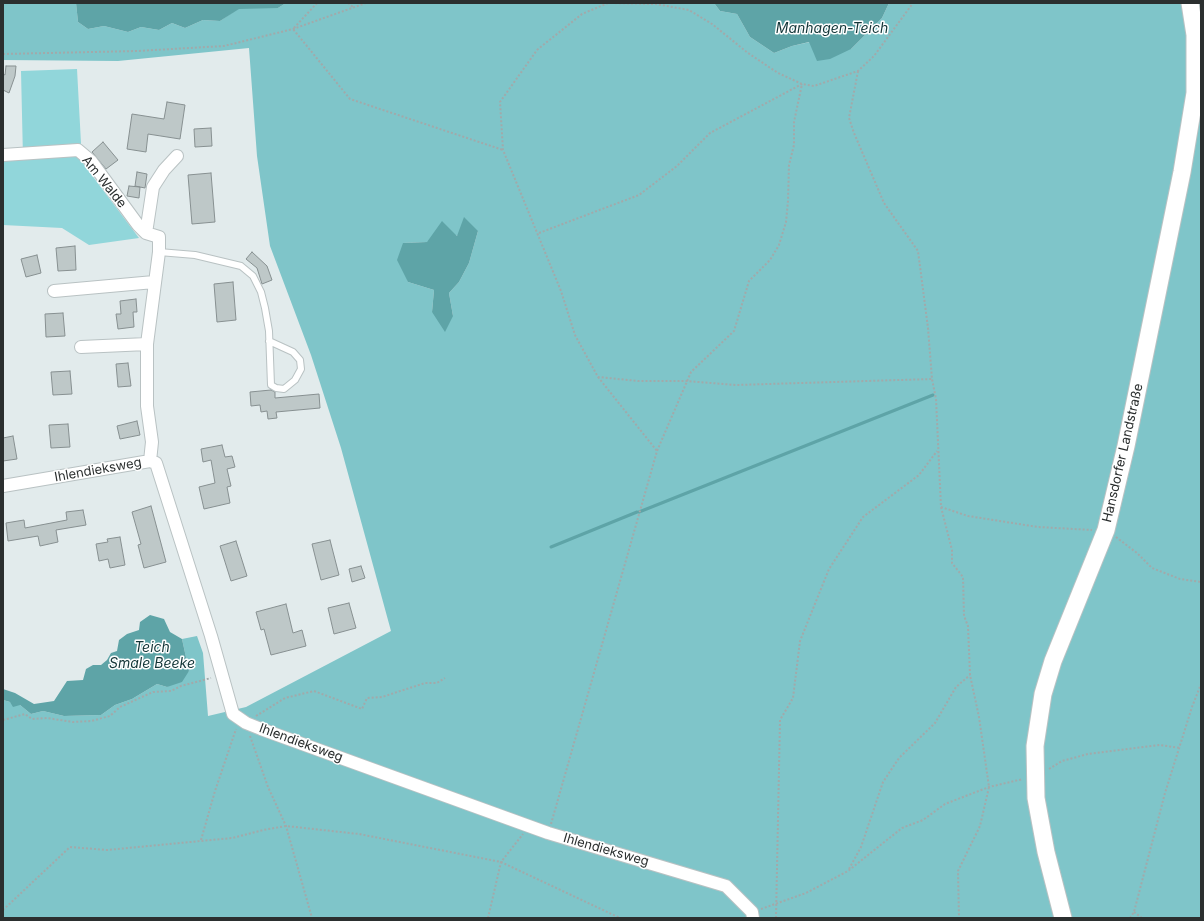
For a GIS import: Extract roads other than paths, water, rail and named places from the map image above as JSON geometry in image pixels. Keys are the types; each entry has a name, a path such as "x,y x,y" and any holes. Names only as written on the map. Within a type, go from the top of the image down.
{"main road":[{"name":"Hansdorfer Landstraße","path":"1063,918 1046,852 1036,798 1034,776 1035,746 1043,694 1053,661 1106,530 1117,487 1182,172 1195,93 1195,35 1190,3"}],"street":[{"name":"Am Walde","path":"3,155 78,150 91,161 138,225 146,233 159,237 147,344 147,406 152,442 150,461"},
{"path":"146,233 153,187 164,170 177,156"},
{"path":"54,291 154,282"},
{"path":"81,347 147,344"},
{"name":"Ihlendieksweg","path":"3,486 150,461 156,463 211,636 221,676 233,714 243,721 260,729 548,833 726,886 753,915"}],"lane":[{"path":"158,252 195,255 241,266 253,276 265,308 270,341 272,385 276,388 284,389 295,380 301,369 300,360 293,352 270,341"}],"water":[{"path":"76,3 286,3 278,8 239,9 220,21 203,20 185,28 172,23 159,30 141,27 128,32 104,26 88,29 78,22"},
{"name":"Manhagen-Teich","path":"714,3 889,3 882,18 851,49 830,59 817,61 809,42 792,46 774,53 750,37 737,14 720,11"},
{"path":"464,217 478,231 469,263 459,282 449,293 453,316 445,332 432,312 434,290 408,282 397,260 403,243 427,242 442,221 457,236"},
{"name":"Teich Smale Beeke","path":"150,615 164,619 170,632 182,639 189,671 182,682 167,687 157,684 132,699 115,705 101,715 64,716 43,711 31,714 20,705 13,707 10,702 3,700 3,689 15,693 34,704 54,701 67,681 83,680 86,669 93,665 101,665 107,660 111,653 117,651 119,640 127,634 139,630 140,622"}],"waterway":[{"path":"639,512 933,395"},
{"path":"551,547 637,512"}]}
